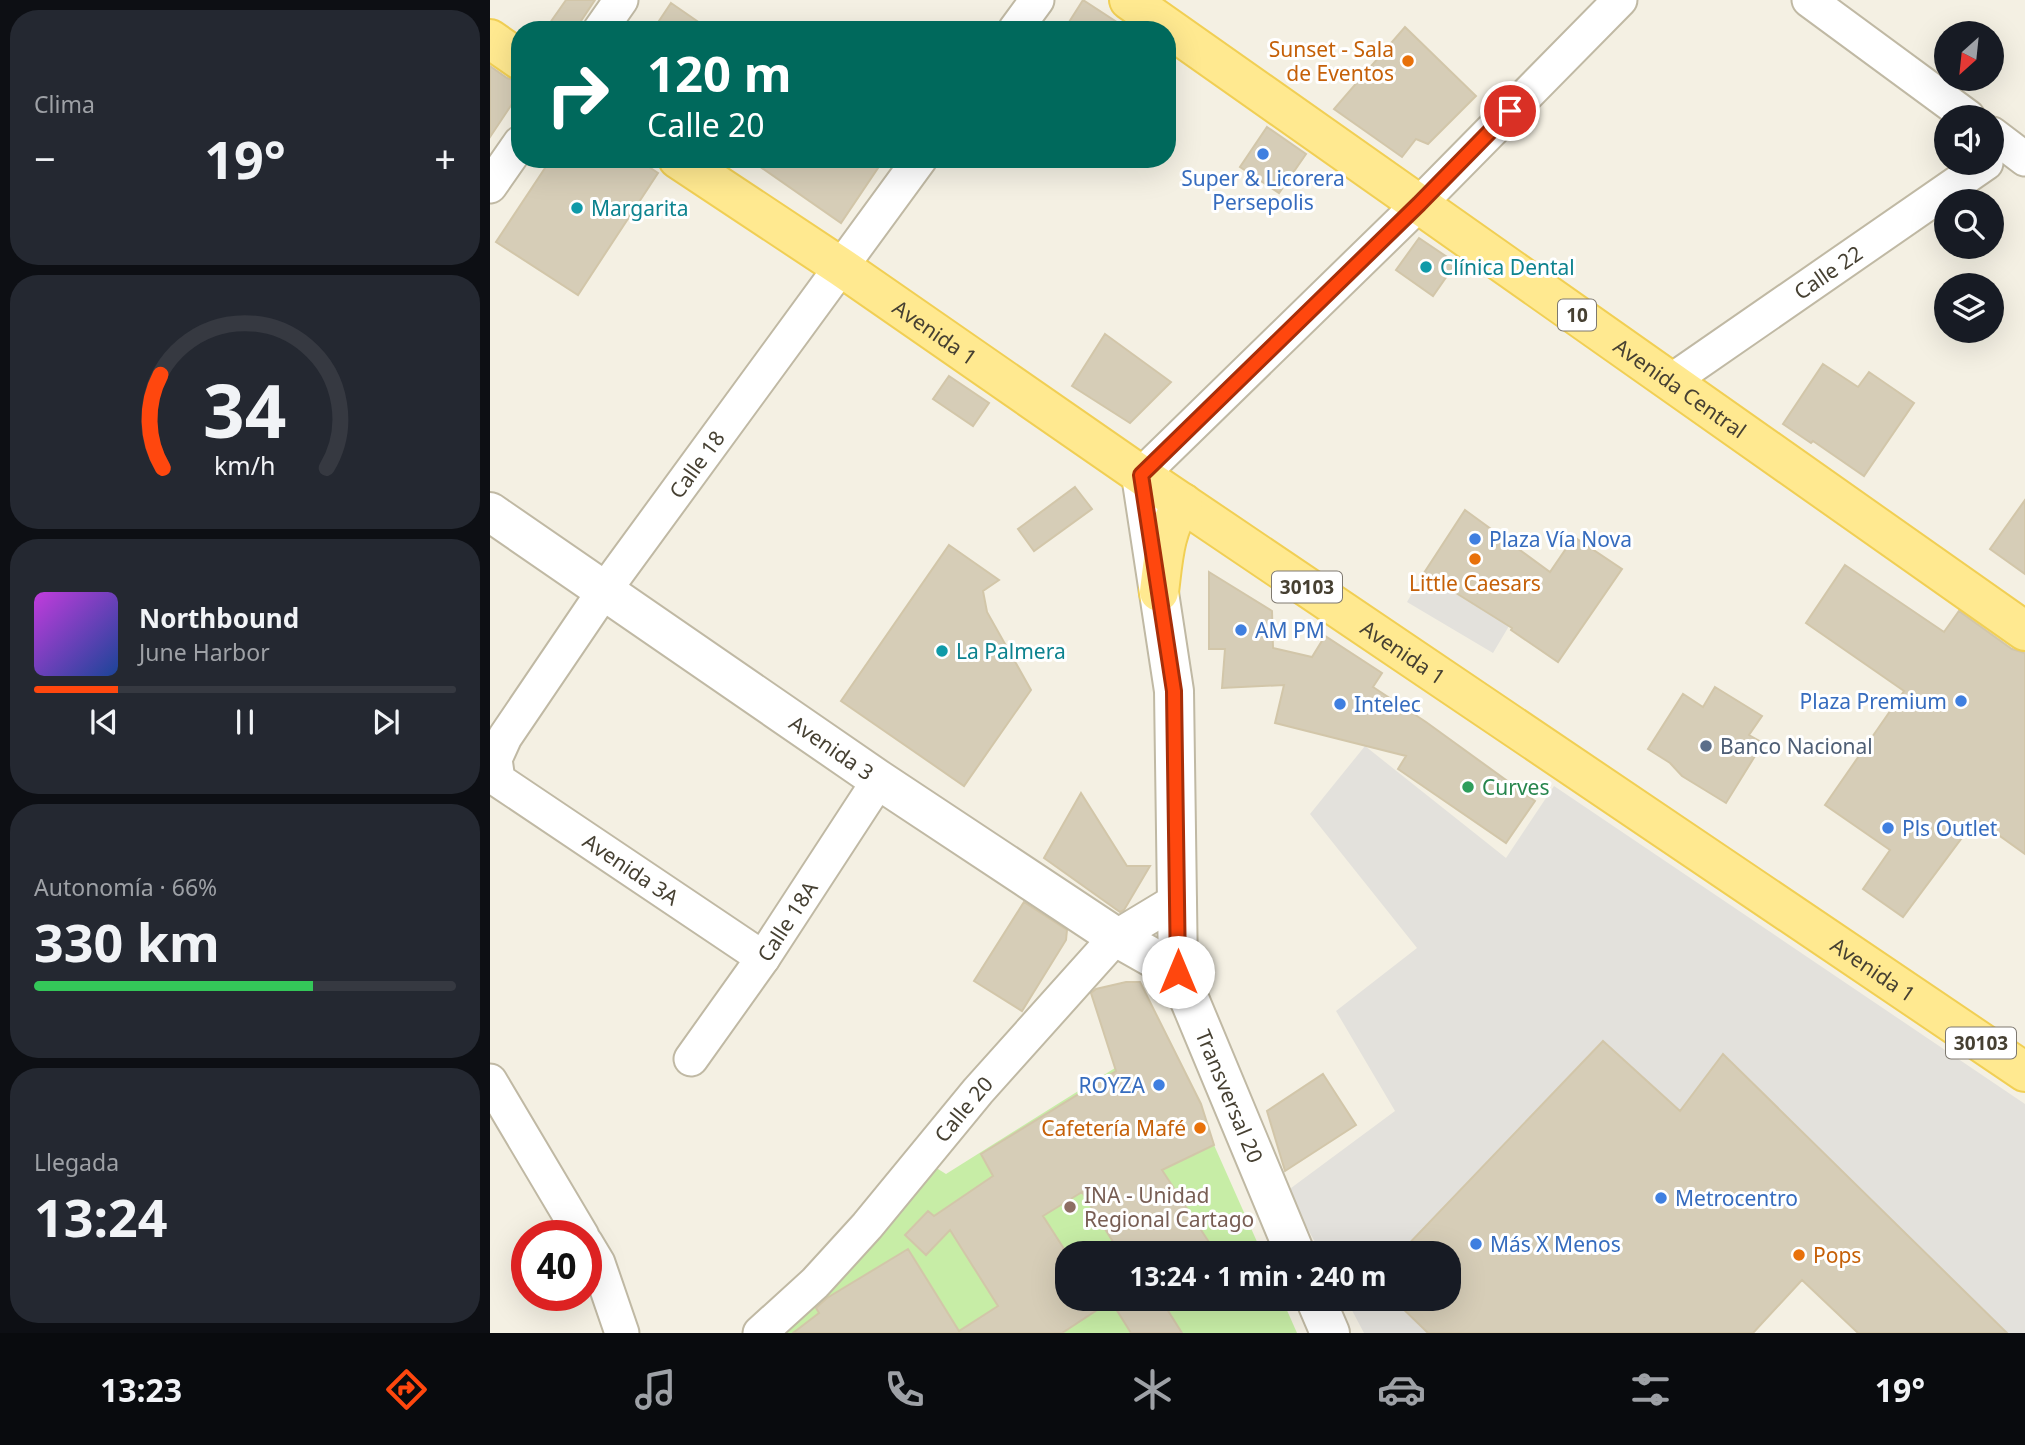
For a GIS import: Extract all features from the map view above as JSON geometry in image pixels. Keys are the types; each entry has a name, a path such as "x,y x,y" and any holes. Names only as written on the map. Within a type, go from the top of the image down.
{"main road":[{"name":"Avenida Central","path":"1129,0 1159,21"},
{"name":"Avenida Central","path":"1176,33 2025,631"},
{"path":"490,39 511,54"},
{"name":"Avenida 1","path":"692,168 2025,1072"},
{"path":"1159,592 1165,541 1174,517 1183,503"}],"street":[{"path":"606,21 621,0"},
{"path":"1022,21 1037,0"},
{"path":"1141,475 1419,204 1620,0"},
{"path":"1809,0 1952,105"},
{"path":"490,186 511,156"},
{"name":"Calle 18","path":"498,779 495,759 505,737 604,591 913,168"},
{"name":"Calle 22","path":"1671,381 1968,175"},
{"name":"Transversal 20","path":"1141,475 1174,691 1178,972 1290,1241"},
{"name":"Avenida 3","path":"490,512 879,780 1115,937 1178,972"},
{"name":"Avenida 3A","path":"498,779 763,958"},
{"name":"Calle 18A","path":"691,1059 763,958 879,780"},
{"name":"Calle 20","path":"760,1333 815,1283 867,1226 978,1091 1115,937 1179,899"},
{"path":"490,1082 499,1122 570,1220"},
{"path":"602,1275 622,1333"},
{"path":"1321,1311 1330,1333"}],"green space":[{"name":"INA - Unidad Regional Cartago","path":"1115,1068 1173,1164 1214,1145 1257,1241 1055,1241 1055,1311 1287,1311 1297,1333 781,1333 930,1164 946,1174"}],"shaded area":[{"path":"1424,573 1509,626 1493,653 1407,602"},
{"path":"1365,746 1506,858 1554,786 2025,1104 2025,1333 2007,1333 1724,1055 1680,1111 1602,1041 1411,1241 1314,1241 1287,1191 1395,1111 1336,1011 1417,948 1310,814"},
{"path":"1352,1311 1405,1311 1428,1333 1364,1333"}],"building":[{"path":"566,0 595,0 581,21 551,21"},
{"path":"1083,0 1115,21 1070,21"},
{"path":"671,3 697,21 659,21"},
{"name":"Sunset - Sala de Eventos","path":"1405,27 1476,96 1428,144 1416,139 1402,157 1334,109"},
{"path":"490,66 511,79 511,106 490,137"},
{"path":"1267,127 1306,154 1279,193 1240,167"},
{"name":"Margarita","path":"545,168 650,168 658,173 578,295 496,242"},
{"path":"762,168 878,168 841,223"},
{"name":"Clínica Dental","path":"1419,238 1456,263 1433,296 1396,270"},
{"path":"1105,334 1171,382 1130,423 1072,386"},
{"path":"1823,364 1858,387 1869,372 1914,403 1864,476 1783,424"},
{"path":"949,376 989,403 973,426 933,399"},
{"path":"1075,487 1092,509 1034,551 1018,529"},
{"path":"2025,500 2025,574 1990,549"},
{"path":"1465,510 1550,572 1574,537 1622,569 1558,662 1511,630 1512,628 1424,573"},
{"name":"La Palmera","path":"949,545 999,580 983,591 987,612 1031,690 964,786 841,701"},
{"path":"1845,565 1944,632 1959,611 2012,649 2025,653 2025,854 1976,819 1903,917 1863,889 1890,850 1825,805 1904,691 1806,623"},
{"path":"1209,572 1272,611 1273,648 1312,657 1325,636 1382,673 1373,687 1535,801 1506,843 1398,769 1406,756 1275,723 1284,685 1222,688 1225,649 1209,649"},
{"name":"Banco Nacional","path":"1715,687 1762,716 1749,735 1763,743 1726,803 1682,776 1670,763 1648,749 1683,694 1703,707"},
{"path":"1081,793 1127,866 1150,866 1124,910 1120,912 1044,858"},
{"path":"1024,902 1067,930 1066,940 1022,1011 974,981"},
{"name":"INA - Unidad Regional Cartago","path":"1126,982 1140,982 1201,1104 1214,1145 1162,1170 1208,1241 1113,1241 1082,1192 1043,1216 1059,1241 1055,1241 1055,1311 1096,1311 1062,1333 793,1333 819,1313 816,1308 827,1298 908,1249 959,1331 998,1306 950,1230 926,1255 905,1235 928,1211 934,1216 993,1176 981,1154 1116,1071 1091,993 1096,989"},
{"name":"Metrocentro","path":"1603,1041 1680,1111 1723,1054 2007,1333 1858,1333 1802,1280 1753,1333 1428,1333 1405,1311 1461,1311 1461,1241 1411,1241"},
{"path":"1323,1074 1356,1125 1285,1171 1267,1111"},
{"name":"INA - Unidad Regional Cartago","path":"1117,1311 1168,1311 1182,1333 1131,1333"}],"place":[{"name":"Sunset - Sala de Eventos","path":"1408,61"},
{"name":"Super & Licorera Persepolis","path":"1263,154"},
{"name":"Margarita","path":"577,208"},
{"name":"Clínica Dental","path":"1426,267"},
{"name":"Plaza Vía Nova","path":"1475,539"},
{"name":"Little Caesars","path":"1475,559"},
{"name":"AM PM","path":"1241,630"},
{"name":"La Palmera","path":"942,651"},
{"name":"Plaza Premium","path":"1961,701"},
{"name":"Intelec","path":"1340,704"},
{"name":"Banco Nacional","path":"1706,746"},
{"name":"Curves","path":"1468,787"},
{"name":"Pls Outlet","path":"1888,828"},
{"name":"ROYZA","path":"1159,1085"},
{"name":"Cafetería Mafé","path":"1200,1128"},
{"name":"Metrocentro","path":"1661,1198"},
{"name":"INA - Unidad Regional Cartago","path":"1070,1207"},
{"name":"Más X Menos","path":"1476,1244"},
{"name":"Pops","path":"1799,1255"}],"route":[{"path":"1178,972 1174,691 1141,475 1419,204 1510,111"}]}
